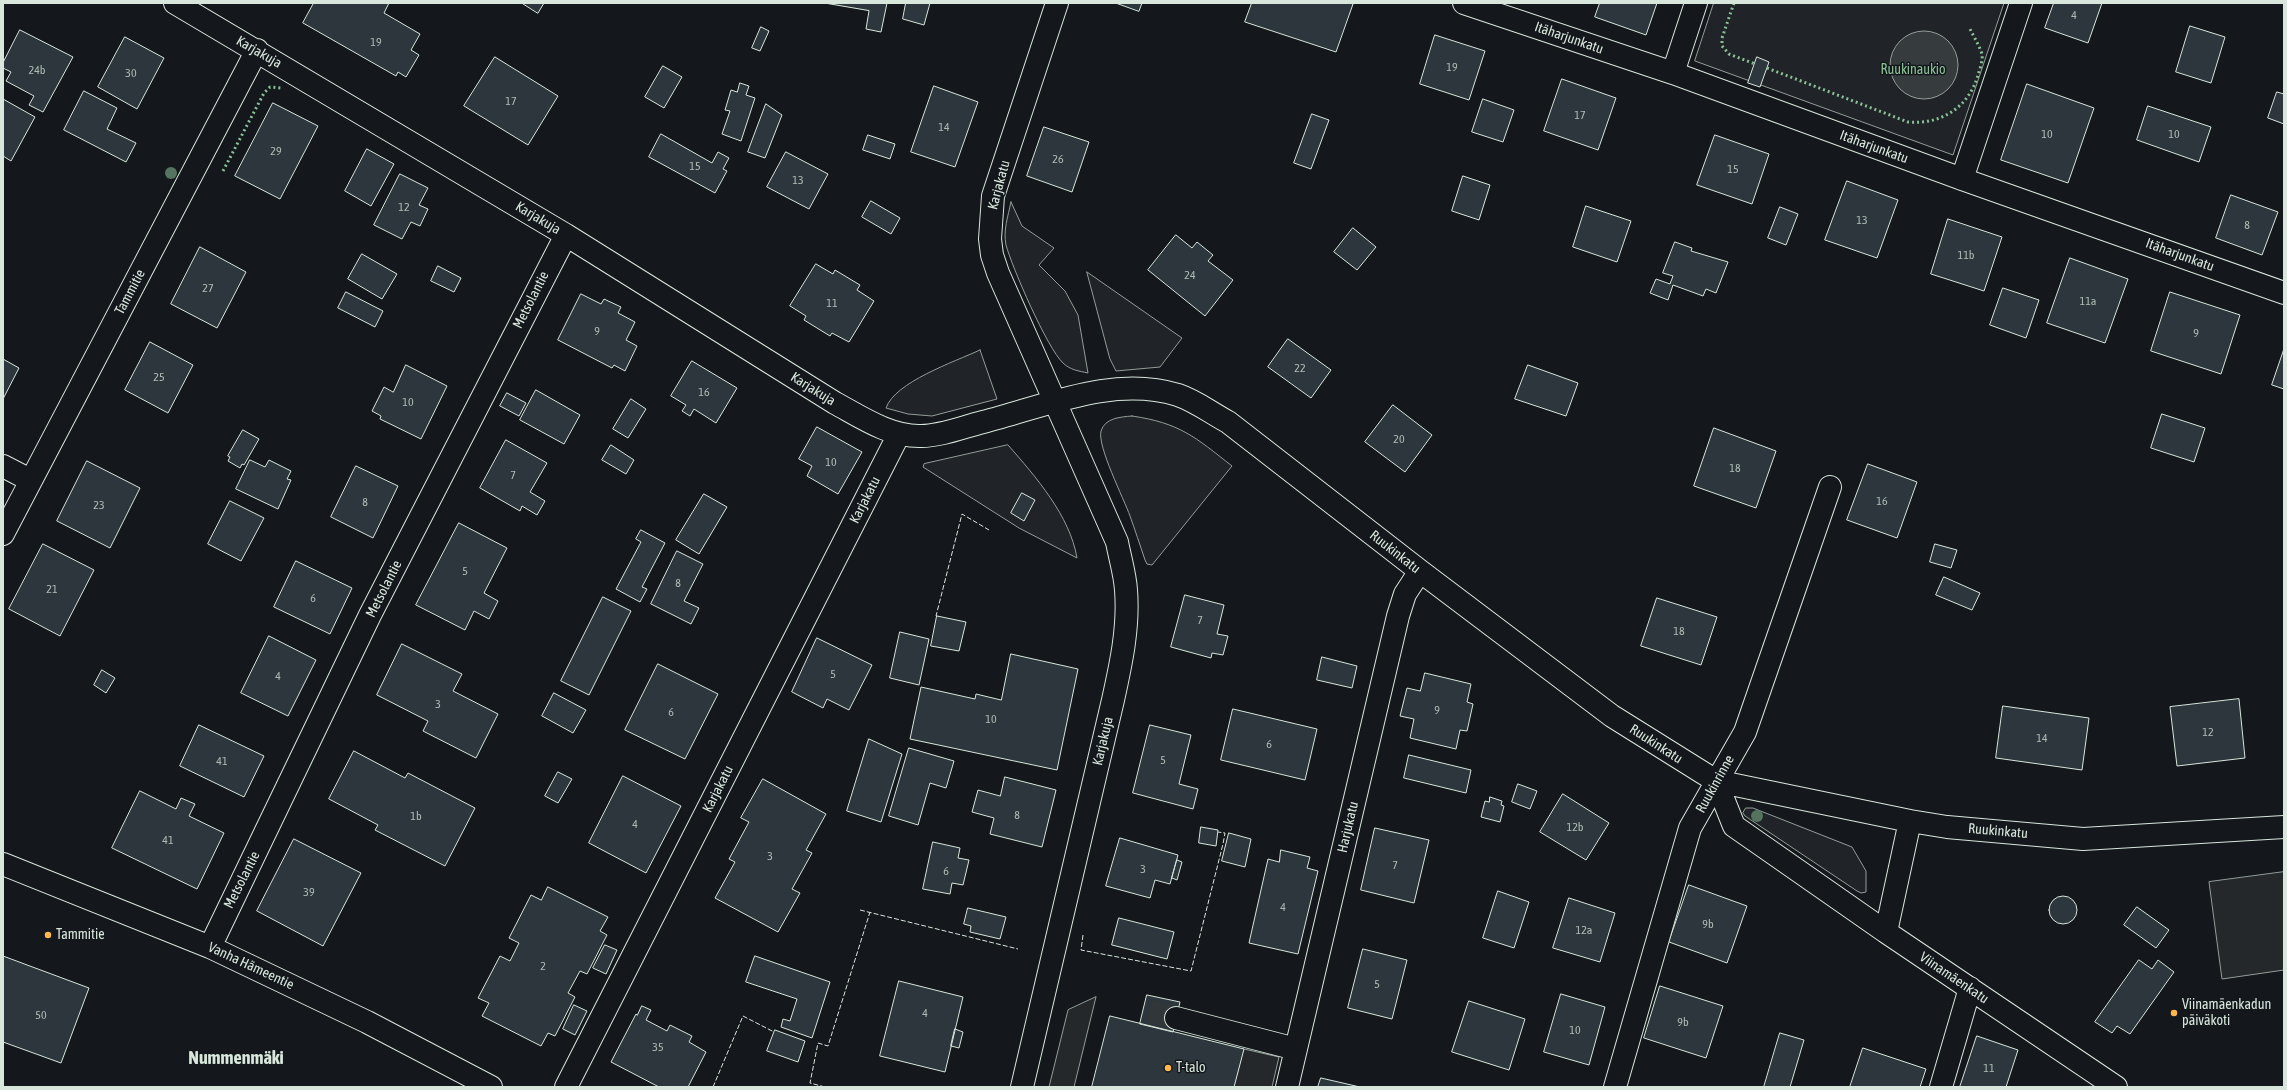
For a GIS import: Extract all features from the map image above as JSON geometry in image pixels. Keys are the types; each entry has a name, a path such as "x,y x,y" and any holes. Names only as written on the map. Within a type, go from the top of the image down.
{"street":[{"name":"Karjakuja","path":"175,3 257,50 566,235 834,403 899,434"},
{"name":"Karjakatu","path":"1056,402 998,273 992,255 990,240 993,196 1057,3"},
{"name":"Itäharjunkatu","path":"1464,3 1673,73 1962,179 2284,293"},
{"path":"1673,73 1696,3"},
{"path":"1962,179 2021,3"},
{"name":"Tammitie","path":"3,534 257,50"},
{"name":"Metsolantie","path":"210,947 370,615 566,235"},
{"name":"Ruukinkatu","path":"1056,402 1104,389 1135,387 1162,391 1197,403 1228,422 1420,571 1612,716 1716,781 1910,821 1954,828 2083,839 2284,827"},
{"name":"Karjakuja","path":"1022,1087 1113,700 1122,658 1126,621 1126,586 1117,542 1056,402"},
{"path":"899,434 921,436 952,430 1056,402"},
{"name":"Karjakatu","path":"566,1087 899,434"},
{"path":"3,466 30,480"},
{"name":"Ruukinrinne","path":"1615,1087 1690,828 1745,732 1830,487"},
{"name":"Harjukatu","path":"1287,1087 1398,616 1405,594 1420,571"},
{"path":"1716,781 1734,826 1886,932 1910,821"},
{"name":"Vanha Hämeentie","path":"3,864 210,947 367,1022 491,1087"},
{"name":"Viinamäenkatu","path":"1886,932 2116,1087"},
{"path":"1941,1087 1970,988"},
{"path":"1176,1018 1296,1048"}],"green space":[{"name":"Ruukinaukio","path":"1714,3 2004,3 1953,155 1695,61"},
{"path":"1011,202 1022,226 1054,248 1039,265 1065,291 1078,315 1088,373 1072,369 1063,363 1056,355 1031,307 1015,271 1005,240 1005,229"},
{"path":"1087,272 1182,338 1160,367 1116,371 1110,359"},
{"path":"980,350 997,399 932,416 908,414 886,408 901,390 913,381"},
{"path":"1132,416 1149,419 1175,427 1197,439 1232,466 1152,565 1147,564 1145,560 1130,516 1107,460 1101,438 1101,431 1106,423 1114,419"},
{"path":"1008,445 1030,470 1059,512 1073,542 1077,558 1019,528 923,467 924,464"},
{"path":"1746,808 1753,808 1852,847 1866,871 1866,892 1861,893 1857,891 1745,816 1743,813"}],"shaded area":[{"path":"1917,31 1931,31 1943,37 1952,46 1958,58 1956,78 1948,89 1937,97 1931,99 1917,99 1911,97 1900,89 1892,78 1890,72 1890,58 1892,52 1900,41 1911,33"},
{"path":"2284,872 2284,970 2222,979 2209,882"},
{"path":"1096,997 1074,1087 1049,1087 1068,1010"},
{"path":"1244,1049 1279,1057 1272,1087 1234,1087"}],"building":[{"path":"314,3 389,3 384,13 420,34 411,50 419,55 406,77 398,72 396,76 303,23"},
{"path":"522,3 544,3 538,13"},
{"path":"825,3 887,3 881,32 866,29 869,11"},
{"path":"906,3 930,3 924,25 903,19"},
{"path":"1116,3 1142,3 1139,11"},
{"path":"1252,3 1353,4 1336,52 1245,22"},
{"path":"1600,3 1657,3 1646,35 1595,17"},
{"path":"2054,3 2102,3 2088,43 2045,28"},
{"path":"2190,26 2225,37 2211,83 2176,72"},
{"path":"761,27 769,31 760,51 752,48"},
{"path":"20,30 73,57 43,112 29,105 34,96 6,81 11,72 3,68 3,63"},
{"path":"1435,35 1485,51 1469,100 1420,84"},
{"path":"125,37 164,58 137,109 98,87"},
{"path":"495,57 558,96 528,145 464,106"},
{"path":"1757,57 1769,62 1760,87 1748,83"},
{"path":"663,66 682,77 664,108 645,97"},
{"path":"1562,79 1616,98 1598,150 1544,131"},
{"path":"740,83 749,86 746,95 755,98 741,141 722,134 730,111 725,110 731,90 737,92"},
{"path":"2027,84 2094,108 2068,183 2001,160"},
{"path":"934,86 978,102 955,167 911,152"},
{"path":"84,91 117,108 107,129 136,143 126,162 64,130"},
{"path":"2277,92 2284,94 2284,124 2268,118"},
{"path":"3,99 35,117 11,161 3,156"},
{"path":"1483,99 1514,110 1503,142 1472,132"},
{"path":"273,103 318,126 280,199 235,176"},
{"path":"766,104 782,115 765,158 748,152"},
{"path":"2148,106 2211,127 2199,162 2137,140"},
{"path":"1312,114 1329,120 1311,169 1294,163"},
{"path":"1044,127 1089,142 1072,192 1027,176"},
{"path":"661,134 712,163 718,152 729,158 723,169 727,171 715,193 649,157"},
{"path":"868,135 895,144 890,159 863,150"},
{"path":"1715,135 1769,154 1752,204 1697,185"},
{"path":"367,149 394,164 371,206 345,191"},
{"path":"786,152 828,174 809,209 767,187"},
{"path":"400,174 428,188 419,205 428,209 420,226 411,222 402,239 374,225"},
{"path":"1463,176 1490,185 1479,220 1452,211"},
{"path":"1847,181 1898,200 1877,258 1825,240"},
{"path":"2231,195 2278,212 2262,255 2216,238"},
{"path":"871,201 900,218 891,234 862,217"},
{"path":"1586,206 1631,221 1617,262 1573,247"},
{"path":"1780,207 1798,214 1786,245 1768,238"},
{"path":"1948,219 2002,237 1984,291 1931,274"},
{"path":"1353,228 1376,247 1357,270 1334,252"},
{"path":"1176,235 1192,248 1197,242 1213,255 1208,261 1233,280 1205,316 1148,270"},
{"path":"1675,242 1692,248 1691,251 1728,262 1716,293 1706,289 1703,296 1673,285 1668,300 1650,293 1656,279 1670,284 1673,276 1663,273"},
{"path":"200,247 246,272 217,328 171,304"},
{"path":"362,254 397,274 382,299 348,279"},
{"path":"2070,258 2128,279 2105,343 2047,323"},
{"path":"816,264 833,274 835,270 860,285 857,290 874,301 849,342 832,333 830,336 804,320 806,316 790,306"},
{"path":"438,266 461,278 454,292 431,281"},
{"path":"2003,288 2039,300 2026,338 1990,325"},
{"path":"346,292 383,311 375,327 338,308"},
{"path":"2170,292 2240,315 2221,374 2151,351"},
{"path":"581,294 601,304 604,299 621,307 618,313 635,322 626,340 637,346 625,371 614,365 612,368 558,340"},
{"path":"1288,339 1331,370 1311,398 1268,367"},
{"path":"150,342 193,365 168,413 125,390"},
{"path":"2284,349 2284,389 2272,385"},
{"path":"3,359 19,368 3,399"},
{"path":"692,361 737,388 716,423 694,409 690,416 682,411 686,405 671,396"},
{"path":"406,365 447,386 421,439 380,419 381,416 372,411 384,387 393,392"},
{"path":"1528,365 1578,383 1566,416 1515,399"},
{"path":"536,390 580,415 564,444 520,420"},
{"path":"507,393 526,403 519,416 500,406"},
{"path":"631,399 646,409 628,438 613,429"},
{"path":"1393,405 1432,435 1405,472 1365,442"},
{"path":"2162,414 2205,428 2194,462 2151,448"},
{"path":"817,427 862,452 838,494 807,476 812,466 799,459"},
{"path":"1714,428 1776,451 1756,508 1694,486"},
{"path":"243,430 259,439 244,465 242,464 240,468 228,461 230,457 228,456"},
{"path":"506,440 547,463 530,492 545,501 537,515 522,506 520,511 480,488"},
{"path":"611,445 634,460 626,474 602,460"},
{"path":"250,460 265,467 269,460 291,471 287,479 291,480 278,509 236,489"},
{"path":"87,461 140,488 110,548 57,521"},
{"path":"1868,464 1917,482 1897,538 1847,520"},
{"path":"356,466 398,486 373,538 331,517"},
{"path":"1022,493 1035,500 1024,521 1011,513"},
{"path":"704,494 727,507 699,554 676,540"},
{"path":"230,501 264,518 241,561 208,544"},
{"path":"459,523 507,548 484,593 498,601 489,619 474,611 465,630 416,605"},
{"path":"641,530 665,543 642,587 647,589 640,602 616,589 641,542 636,539"},
{"path":"43,544 94,570 60,636 9,609"},
{"path":"1935,544 1957,550 1951,568 1930,562"},
{"path":"677,551 703,564 684,601 699,608 691,624 651,604"},
{"path":"296,561 352,588 330,634 274,607"},
{"path":"1944,577 1980,593 1972,610 1936,595"},
{"path":"1185,595 1224,605 1217,634 1228,636 1223,655 1212,653 1211,658 1171,647"},
{"path":"603,597 631,611 589,695 561,681"},
{"path":"1657,598 1717,617 1701,665 1641,646"},
{"path":"937,616 966,622 959,651 931,646"},
{"path":"900,632 929,639 919,685 890,678"},
{"path":"269,636 316,660 288,716 241,693"},
{"path":"817,638 872,665 849,710 827,699 823,708 792,692"},
{"path":"402,644 462,674 453,691 498,714 476,758 423,731 428,721 377,695"},
{"path":"1011,654 1078,669 1057,770 910,739 921,687 975,699 976,694 1001,700"},
{"path":"1322,657 1357,666 1352,688 1317,680"},
{"path":"658,664 718,694 685,759 625,730"},
{"path":"102,670 115,678 106,693 94,685"},
{"path":"1425,673 1471,684 1467,702 1473,704 1467,731 1460,730 1456,749 1410,738 1414,719 1400,716 1407,688 1420,691"},
{"path":"554,693 586,710 573,733 542,716"},
{"path":"2239,699 2245,758 2177,766 2170,707"},
{"path":"2003,706 2089,718 2082,770 1996,758"},
{"path":"1233,709 1317,729 1305,780 1221,760"},
{"path":"199,725 264,756 244,797 180,766"},
{"path":"1150,725 1191,735 1179,784 1198,789 1193,809 1133,793"},
{"path":"869,739 902,754 881,822 847,811"},
{"path":"909,748 954,761 946,788 930,783 918,825 889,816"},
{"path":"354,751 405,778 408,773 475,808 445,866 375,830 378,825 329,799"},
{"path":"1409,755 1471,770 1466,793 1404,778"},
{"path":"558,772 572,779 558,803 545,796"},
{"path":"623,776 681,806 646,873 589,843"},
{"path":"1005,777 1056,790 1042,847 990,834 994,818 972,812 978,790 1000,796"},
{"path":"763,779 826,814 806,850 812,853 792,889 800,893 778,932 715,898 735,862 729,859 749,822 741,818"},
{"path":"1518,784 1537,791 1530,809 1512,802"},
{"path":"140,791 176,809 181,798 195,804 189,816 224,833 197,889 112,848"},
{"path":"1563,794 1609,823 1586,860 1540,832"},
{"path":"1490,797 1502,801 1501,805 1504,806 1500,822 1481,817 1485,801 1489,802"},
{"path":"1201,827 1218,830 1216,846 1199,843"},
{"path":"1375,828 1429,840 1414,903 1361,890"},
{"path":"1229,833 1251,839 1245,867 1222,861"},
{"path":"1120,838 1178,855 1170,884 1155,880 1150,898 1106,886"},
{"path":"294,839 361,873 323,946 257,911"},
{"path":"933,842 960,848 958,858 969,860 963,885 952,883 950,894 923,889"},
{"path":"1281,850 1310,857 1307,868 1318,871 1298,954 1249,943 1268,859 1279,862"},
{"path":"1177,860 1182,862 1177,880 1172,878"},
{"path":"1689,885 1747,906 1727,963 1669,942"},
{"path":"548,887 608,917 600,931 607,935 587,974 580,971 568,993 575,997 555,1036 548,1033 541,1046 482,1016 489,1003 478,998 500,956 510,961 519,943 509,938 531,895 541,900"},
{"path":"1498,891 1529,902 1514,948 1483,938"},
{"path":"2063,896 2073,900 2077,910 2073,920 2063,924 2053,920 2049,910 2053,900"},
{"path":"1569,898 1615,913 1600,962 1553,948"},
{"path":"2137,907 2169,930 2156,948 2124,925"},
{"path":"968,908 1006,917 1000,939 970,932 971,926 964,924"},
{"path":"1119,918 1174,932 1167,959 1112,945"},
{"path":"605,945 617,950 606,974 593,968"},
{"path":"1363,949 1407,960 1392,1019 1348,1008"},
{"path":"3,956 89,988 61,1063 3,1042"},
{"path":"755,956 830,982 812,1038 781,1027 783,1019 790,1021 797,999 746,982"},
{"path":"2139,960 2152,969 2158,960 2174,972 2130,1034 2117,1026 2112,1033 2095,1022"},
{"path":"899,981 963,997 945,1072 880,1056"},
{"path":"1660,986 1723,1006 1706,1058 1644,1038"},
{"path":"1561,994 1605,1007 1589,1065 1544,1052"},
{"path":"1147,995 1180,1002 1173,1032 1140,1024"},
{"path":"1469,1001 1525,1019 1509,1070 1452,1052"},
{"path":"574,1005 587,1011 575,1035 563,1029"},
{"path":"642,1006 651,1010 646,1020 667,1031 670,1025 692,1036 689,1042 706,1052 688,1087 659,1087 611,1062 636,1014 637,1015"},
{"name":"T-talo","path":"1110,1016 1244,1049 1234,1087 1092,1087"},
{"path":"955,1029 963,1032 959,1048 951,1046"},
{"path":"775,1030 805,1041 798,1062 767,1051"},
{"path":"1780,1033 1804,1040 1790,1087 1764,1087"},
{"path":"1977,1036 2018,1050 2006,1087 1960,1087"},
{"path":"1863,1048 1926,1069 1920,1087 1850,1087"},
{"path":"1321,1078 1360,1087 1318,1087"}],"tunnel":[{"path":"1149,1011 1176,1018"}],"hedge":[{"path":"1734,3 1722,38 1722,46 1729,54 1755,64"},
{"path":"1767,68 1908,122 1932,120 1952,112 1961,105 1974,86 1982,62 1982,54 1970,29"},
{"path":"223,171 264,93 270,87 281,88"}],"fence":[{"path":"937,616 962,514 989,530"},
{"path":"1083,935 1081,950 1191,971 1223,844 1225,833 1218,832"},
{"path":"860,910 1018,949"},
{"path":"825,1087 810,1083 818,1043 828,1046 870,912"},
{"path":"713,1087 743,1016 774,1032"}],"place":[{"name":"Tammitie","path":"48,935"},
{"name":"Viinamäenkadun päiväkoti","path":"2174,1013"},
{"name":"T-talo","path":"1168,1068"}],"district":[{"name":"Nummenmäki","path":"236,1058"}]}
